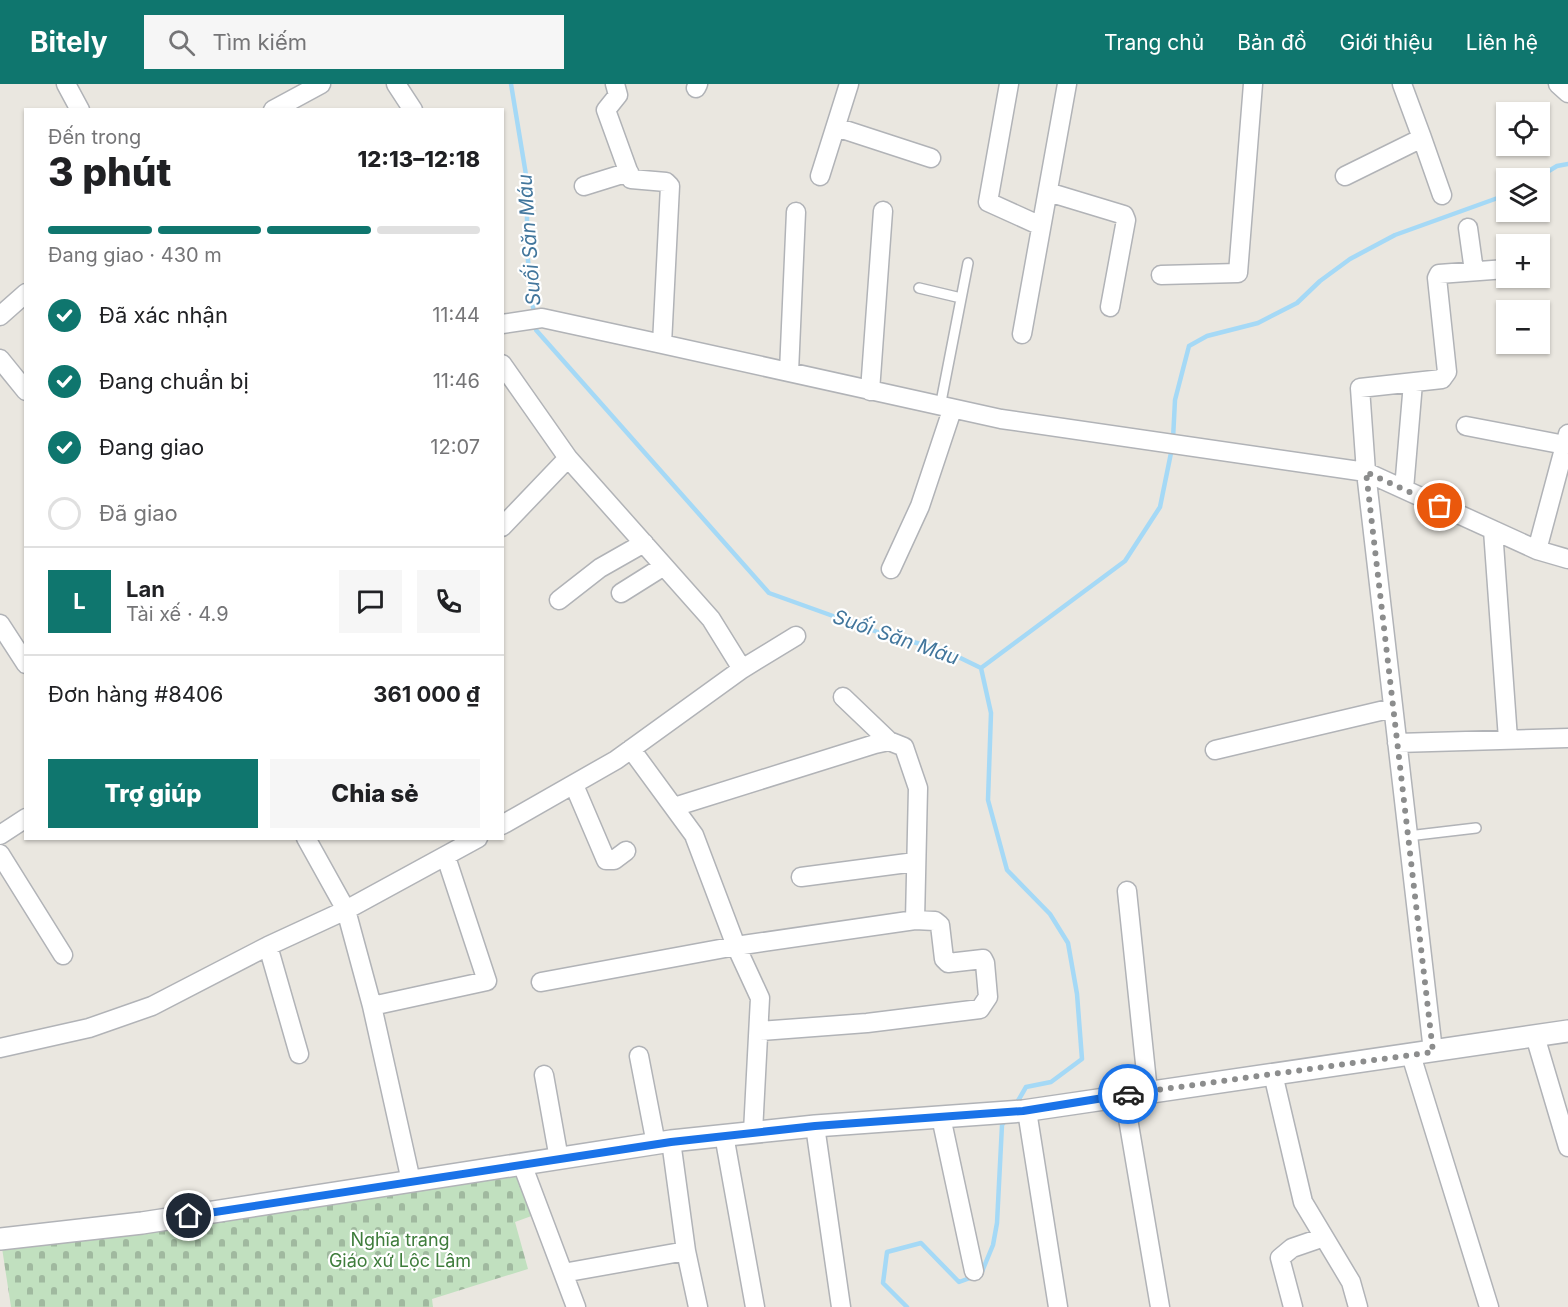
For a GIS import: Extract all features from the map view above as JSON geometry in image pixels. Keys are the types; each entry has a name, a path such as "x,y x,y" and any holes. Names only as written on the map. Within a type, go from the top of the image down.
{"street":[{"path":"66,84 79,108"},
{"path":"396,84 412,108"},
{"path":"615,84 618,95 606,110 631,179 666,182 670,186 662,344"},
{"path":"820,176 849,84"},
{"path":"1009,84 988,202 1041,226"},
{"path":"1022,334 1067,84"},
{"path":"1161,275 1238,273 1253,84"},
{"path":"1402,84 1442,195"},
{"path":"1558,84 1568,93"},
{"path":"276,108 310,86"},
{"path":"836,127 931,158"},
{"path":"1345,176 1422,138"},
{"path":"584,186 629,172"},
{"path":"1048,192 1124,215 1126,220 1110,307"},
{"path":"870,391 883,211"},
{"path":"789,372 796,212"},
{"path":"1468,228 1474,271"},
{"path":"1433,1052 1366,472 1360,388 1442,379 1447,372 1437,278 1439,274 1496,270"},
{"path":"0,316 24,295"},
{"path":"504,324 534,319 662,344 946,408 1366,472 1537,550 1568,559"},
{"path":"0,359 24,389"},
{"path":"504,367 568,458 711,619 742,669"},
{"path":"1404,489 1413,383"},
{"path":"891,569 920,506 946,408"},
{"path":"1466,426 1566,440 1537,550"},
{"path":"504,525 568,458"},
{"path":"1493,530 1508,740"},
{"path":"560,600 600,568 644,543"},
{"path":"621,593 664,566"},
{"path":"0,624 24,661"},
{"path":"504,824 632,749 742,669 796,636"},
{"path":"843,697 889,741 904,747 918,788 919,827 915,862 915,920"},
{"path":"1215,750 1393,708"},
{"path":"1397,743 1568,738"},
{"path":"674,807 889,741"},
{"path":"632,749 694,835 736,946 760,998 753,1132"},
{"path":"574,785 606,860 614,860 626,851"},
{"path":"0,836 24,819"},
{"path":"307,840 346,910 372,1006 411,1181"},
{"path":"0,1048 89,1028 152,1006 268,946 346,910 475,840"},
{"path":"0,854 63,955"},
{"path":"372,1006 487,981 446,857"},
{"path":"801,877 915,862"},
{"path":"1126,891 1148,1092"},
{"path":"541,982 736,946 915,920 937,921 942,929 944,959 948,963 983,960 988,997 980,1009 867,1023 760,1031"},
{"path":"268,946 299,1054"},
{"path":"0,1239 142,1223 724,1135 1025,1111 1568,1031"},
{"path":"1535,1036 1568,1147"},
{"path":"1411,1055 1489,1307"},
{"path":"639,1056 664,1143 698,1307"},
{"path":"1273,1074 1303,1202 1312,1221 1351,1282 1358,1307"},
{"path":"544,1075 559,1159"},
{"path":"1124,1095 1160,1307"},
{"path":"1025,1111 1058,1307"},
{"path":"941,1117 974,1271"},
{"path":"815,1126 842,1307"},
{"path":"724,1135 755,1307"},
{"path":"522,1164 576,1307"},
{"path":"1293,1307 1280,1258 1292,1248 1324,1237"},
{"path":"563,1273 686,1251"}],"lane":[{"path":"946,408 968,263"},
{"path":"919,288 961,298"},
{"path":"1408,836 1476,828"}],"green space":[{"name":"Nghĩa trang Giáo xứ Lộc Lâm","path":"519,1174 537,1214 515,1222 528,1269 432,1299 433,1307 11,1307 2,1248"}],"waterway":[{"name":"Suối Săn Máu","path":"511,84 527,181 527,251 534,316"},
{"path":"1550,170 1568,164"},
{"path":"1173,439 1175,400 1189,346 1207,336 1258,323 1297,303 1320,281 1350,259 1395,235 1496,199"},
{"name":"Suối Săn Máu","path":"535,324 536,330 769,593 886,635 944,650 981,668 991,713 988,800 1007,870 1050,914 1068,943 1077,994 1082,1059 1051,1082 1026,1087 1015,1106"},
{"path":"981,668 1125,561 1160,507 1172,448"},
{"name":"Suối Săn Máu","path":"907,1307 883,1283 887,1252 921,1243 959,1282 981,1274 993,1245 997,1223 1002,1125 1007,1118"}],"way so far":[{"path":"1128,1094 1433,1052 1366,472 1440,506"}],"route":[{"path":"189,1216 671,1142 815,1126 1023,1111 1128,1094"}]}
